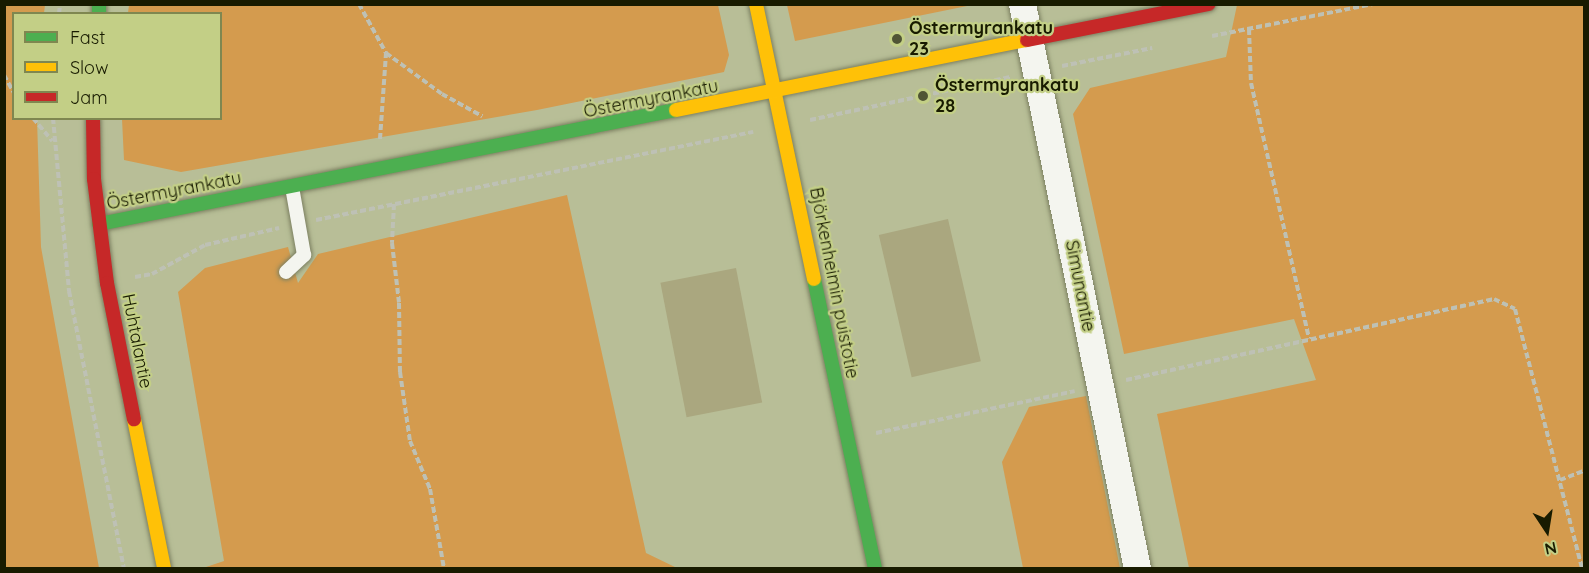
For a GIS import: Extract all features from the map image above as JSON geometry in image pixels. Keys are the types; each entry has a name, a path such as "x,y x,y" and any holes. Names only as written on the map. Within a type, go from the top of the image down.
{"street":[{"name":"Björkenheimin puistotie","path":"756,4 784,125 875,568"},
{"name":"Simunantie","path":"1023,4 1137,568"},
{"name":"Östermyrankatu","path":"99,224 507,146 1208,4"},
{"name":"Huhtalantie","path":"93,120 99,224 107,283 164,568"}],"lane":[{"path":"286,272 304,255 292,187"}],"path":[{"path":"359,4 386,53 442,94 487,119 507,146"},
{"path":"1203,38 1373,4"},
{"path":"1249,29 1251,83 1309,339"},
{"path":"69,291 152,274 205,245 298,223 1158,47"},
{"path":"377,171 386,53"},
{"path":"4,75 12,89"},
{"path":"35,120 53,142"},
{"path":"53,120 53,142 69,291 124,568"},
{"path":"394,204 392,243 399,303 400,372 410,441 430,489 444,568"},
{"path":"848,439 1100,386 1494,298 1515,309 1582,568"},
{"path":"1560,480 1584,471"}],"shaded area":[{"path":"787,4 972,5 795,41"},
{"path":"4,5 45,5 44,12 12,12 12,120 37,120 41,247 99,568 5,568"},
{"path":"129,5 718,5 729,55 724,72 537,110 181,172 124,160 122,120 222,120 222,12 128,12"},
{"path":"1237,5 1584,5 1584,568 1189,568 1157,414 1316,380 1294,319 1124,354 1073,114 1090,88 1226,57"},
{"path":"567,195 646,553 677,568 203,568 224,561 178,292 205,268 288,247 298,283 318,254"},
{"path":"1086,396 1120,568 1023,568 1002,462 1029,407"}],"building":[{"path":"948,219 981,361 912,377 879,235"},
{"path":"736,268 762,402 687,417 660,283"}],"traffic: fast":[{"path":"99,4 99,12"},
{"path":"99,224 676,110"},
{"path":"814,279 875,568"}],"traffic: slow":[{"path":"756,4 814,279"},
{"path":"676,110 1027,40"},
{"path":"134,419 164,568"}],"traffic: jam":[{"path":"1027,40 1208,4"},
{"path":"93,120 94,179 107,283 134,419"}],"place":[{"name":"Östermyrankatu 23","path":"897,39"},
{"name":"Östermyrankatu 28","path":"923,96"}]}
